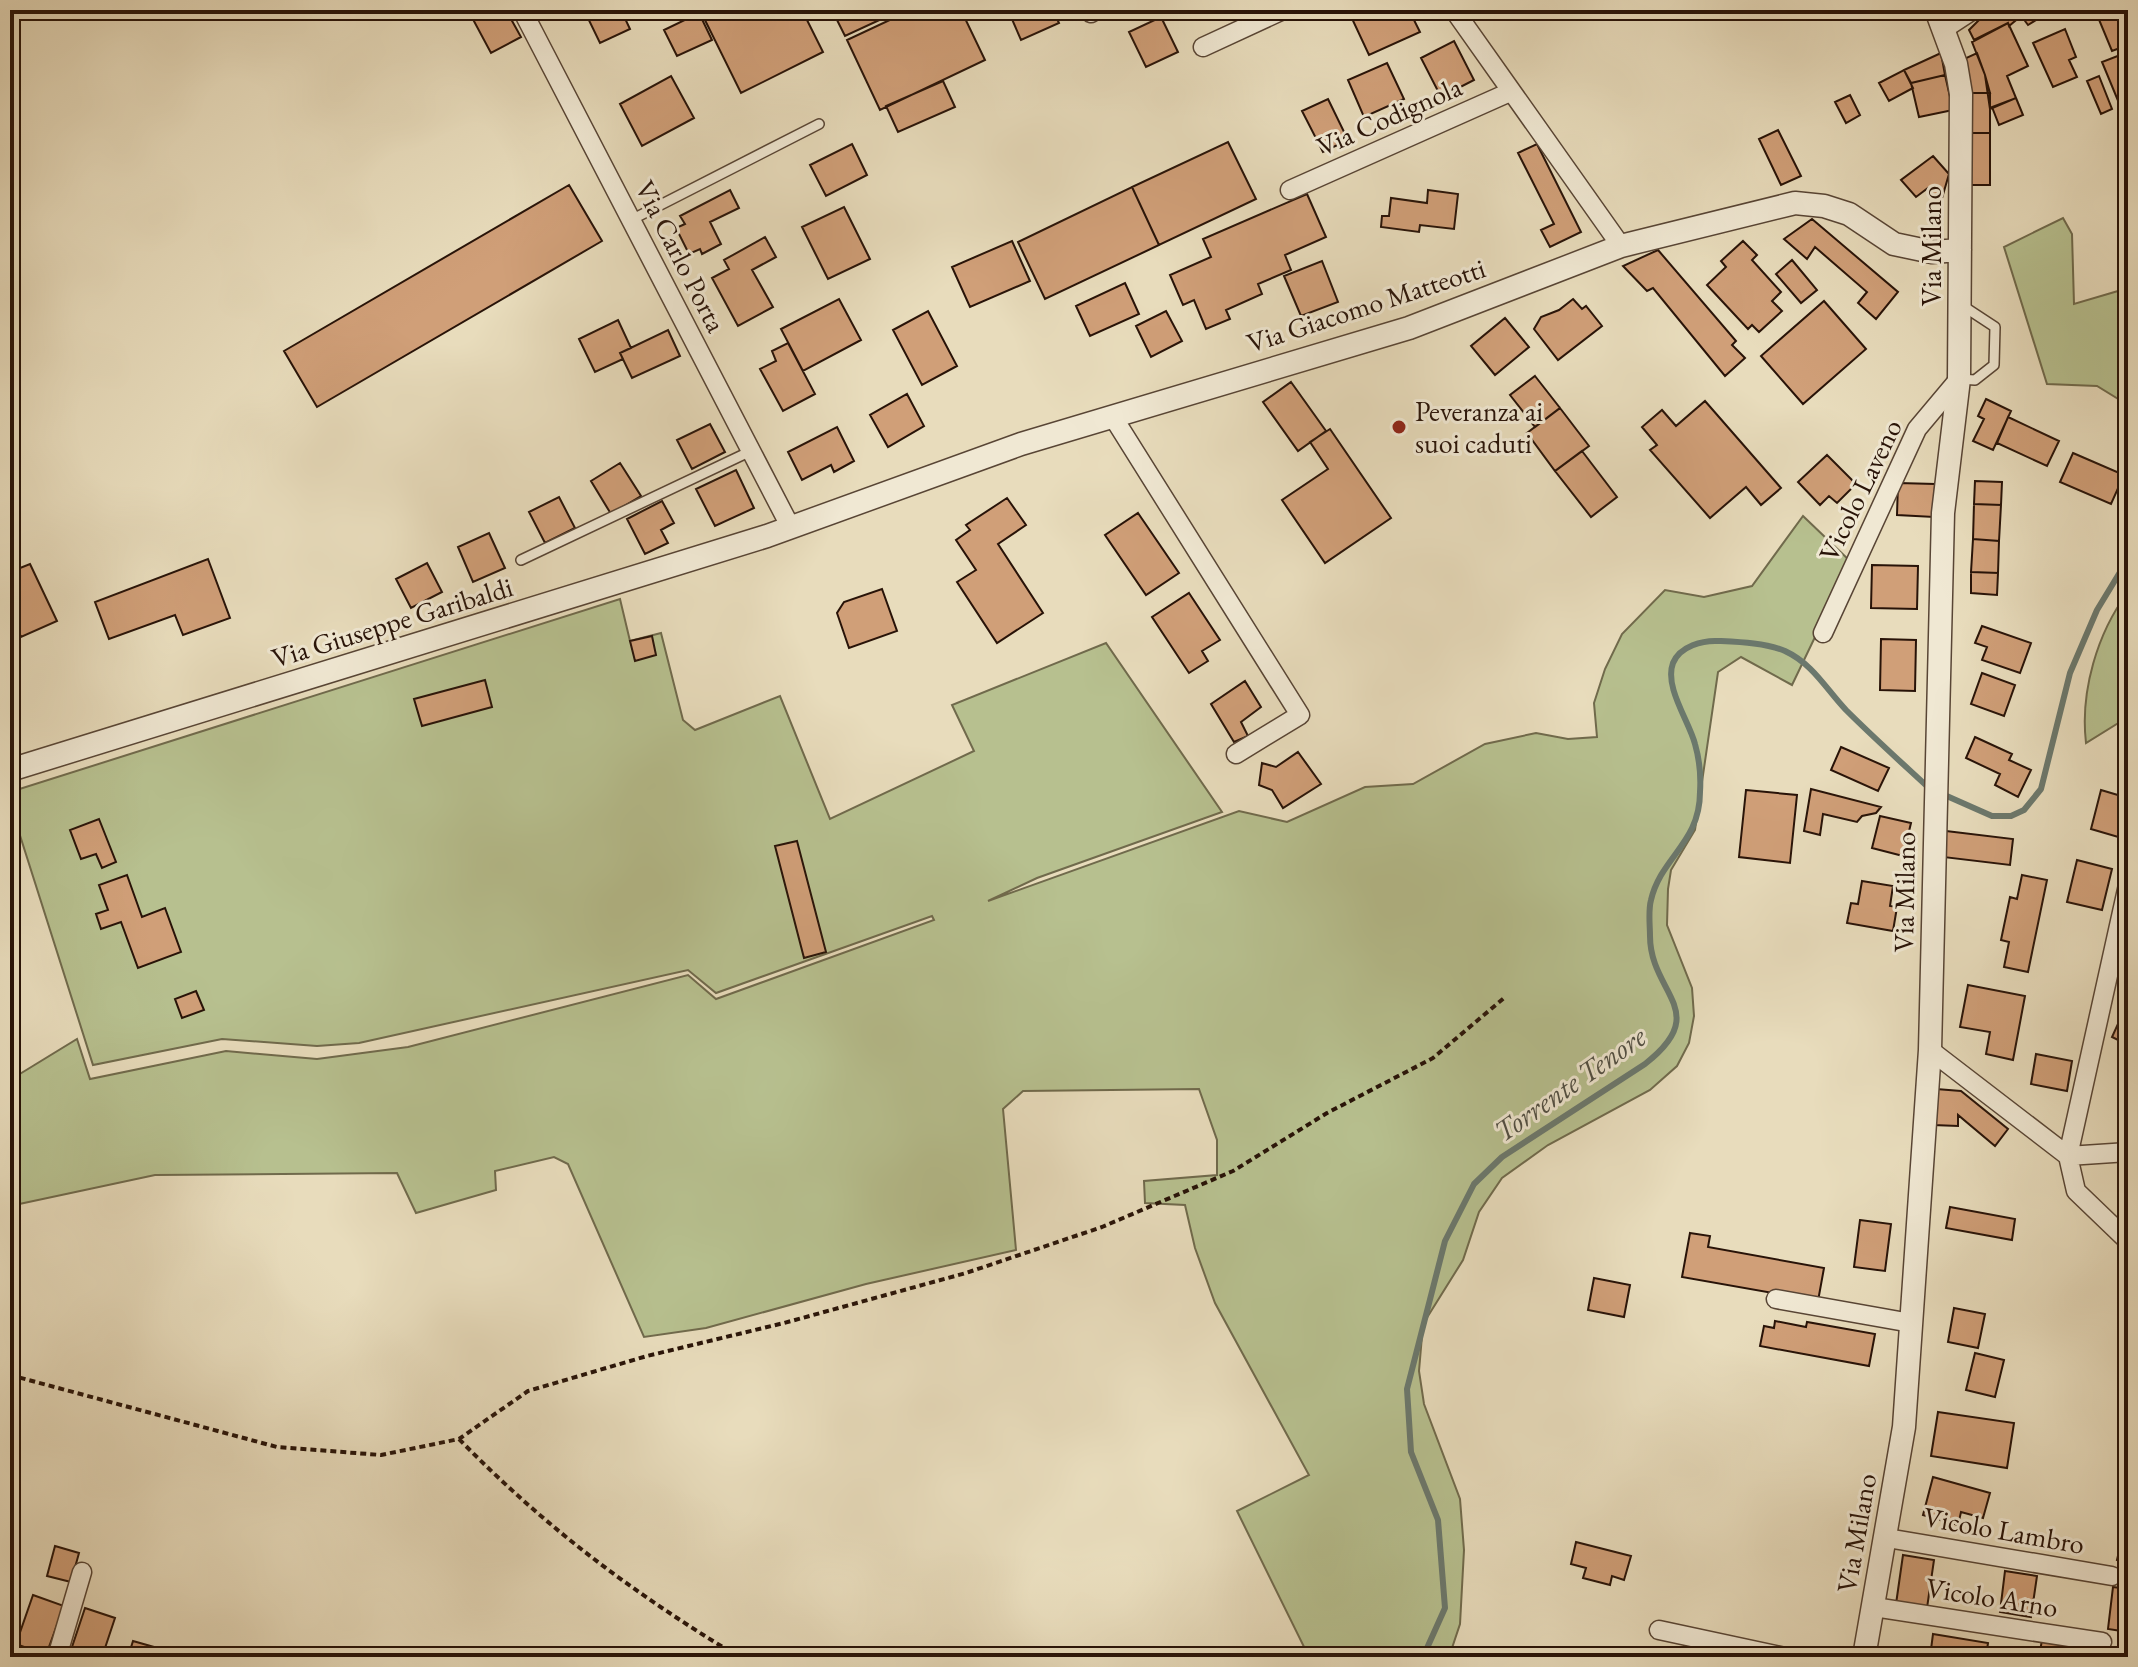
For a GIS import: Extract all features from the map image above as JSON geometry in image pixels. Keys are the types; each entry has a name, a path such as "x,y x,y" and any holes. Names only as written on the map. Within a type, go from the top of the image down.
{"street":[{"name":"Via Carlo Porta","path":"522,10 791,528"},
{"path":"1203,47 1283,10"},
{"path":"1454,10 1621,246"},
{"path":"1940,20 1973,10"},
{"name":"Via Milano","path":"1864,1657 1904,1427 1930,1050 1943,513 1959,379 1963,125 1956,64 1940,20"},
{"name":"Via Codignola","path":"1290,190 1510,92"},
{"name":"Via Giacomo Matteotti","path":"791,528 1021,444 1409,328 1621,246 1795,203 1824,206 1849,214 1894,244 1932,252 1960,250"},
{"name":"Vicolo Laveno","path":"1823,633 1917,429 1959,379"},
{"path":"1113,417 1300,715 1236,754"},
{"name":"Via Giuseppe Garibaldi","path":"10,770 791,528"},
{"path":"2128,885 2068,1156 2076,1191 2128,1241"},
{"path":"1930,1050 2068,1156 2128,1152"},
{"path":"1776,1299 1911,1323"},
{"name":"Vicolo Lambro","path":"1887,1538 2112,1576"},
{"path":"57,1657 82,1572"},
{"name":"Vicolo Arno","path":"1874,1607 2102,1642"},
{"path":"1659,1630 1785,1657"}],"lane":[{"path":"631,220 819,124"},
{"path":"1959,379 1975,380 1994,365 1995,327 1961,305"},
{"path":"521,560 751,451"}],"path":[{"path":"10,1375 277,1447 381,1455 459,1439 528,1391 647,1356 784,1323 966,1273 1102,1227 1233,1171 1327,1113 1433,1058 1504,998"},
{"path":"459,1439 516,1497 564,1539 677,1619 739,1657"}],"green space":[{"path":"2063,218 2072,234 2074,304 2118,291 2128,312 2128,405 2097,386 2047,384 2004,247"},
{"path":"1803,516 1851,562 1792,685 1741,657 1718,672 1695,830 1671,870 1668,889 1667,925 1692,988 1694,1016 1689,1043 1677,1066 1650,1090 1548,1145 1502,1178 1479,1212 1463,1260 1423,1324 1419,1371 1424,1404 1460,1499 1464,1550 1460,1624 1449,1657 1309,1657 1237,1511 1309,1475 1215,1303 1195,1248 1185,1205 1145,1203 1144,1181 1217,1175 1217,1140 1199,1089 1023,1091 1003,1109 1016,1250 866,1284 706,1328 644,1337 568,1164 554,1157 495,1171 496,1190 416,1213 397,1173 155,1175 10,1206 10,1080 77,1039 90,1079 226,1051 317,1059 408,1047 688,975 716,999 934,920 932,916 716,993 688,970 359,1043 317,1046 222,1039 93,1065 10,804 10,792 620,599 630,641 661,633 683,720 695,730 780,696 830,819 974,751 952,705 1106,643 1222,812 1037,878 988,901 1239,811 1287,822 1365,787 1413,784 1485,744 1536,733 1568,739 1597,737 1594,703 1605,669 1622,634 1665,590 1704,597 1752,586"},
{"path":"2128,592 2128,717 2086,743 2086,704 2093,664 2108,626"}],"building":[{"path":"468,10 506,10 521,37 491,53"},
{"path":"584,10 621,10 630,29 600,43"},
{"path":"700,10 802,10 823,52 741,93"},
{"path":"832,10 901,10 845,36"},
{"path":"911,10 961,10 985,60 880,110 847,40"},
{"path":"1008,10 1053,10 1059,23 1021,40"},
{"path":"1348,10 1409,10 1420,32 1369,55"},
{"path":"1989,10 2017,10 2021,16 2009,26 2008,23 1974,40 1969,30"},
{"path":"2017,10 2052,10 2028,25"},
{"path":"2095,10 2120,10 2128,31 2128,45 2112,51"},
{"path":"2120,10 2128,10 2128,31"},
{"path":"699,13 712,40 677,56 664,30"},
{"path":"1161,17 1178,52 1146,67 1129,32"},
{"path":"2008,23 2028,66 2007,76 2016,98 1990,109 1985,75 1972,42"},
{"path":"2065,29 2076,57 2069,60 2077,77 2053,87 2033,43"},
{"path":"1454,41 1474,80 1441,97 1421,58"},
{"path":"2128,52 2128,105 2121,108 2102,62"},
{"path":"1941,53 1945,75 1911,83 1904,70"},
{"path":"1977,53 1990,93 1969,93 1964,59"},
{"path":"1387,63 1404,99 1364,117 1348,80"},
{"path":"1904,70 1913,88 1889,101 1879,83"},
{"path":"1945,75 1953,110 1919,117 1911,83"},
{"path":"671,76 694,118 642,146 620,104"},
{"path":"2099,76 2112,109 2101,114 2087,81"},
{"path":"943,81 955,107 898,132 886,106"},
{"path":"1969,93 1990,93 1990,133 1969,133"},
{"path":"1850,95 1860,115 1846,123 1835,102"},
{"path":"2016,98 2023,115 1999,125 1992,107"},
{"path":"1328,99 1348,140 1323,152 1302,111"},
{"path":"1778,130 1801,176 1781,185 1759,139"},
{"path":"1969,133 1990,133 1990,185 1969,185"},
{"path":"1228,142 1256,199 1159,245 1132,187"},
{"path":"852,144 867,175 826,196 810,165"},
{"path":"1537,144 1581,232 1550,247 1541,230 1554,224 1518,153"},
{"path":"1933,156 1949,174 1940,205 1928,188 1916,197 1901,180"},
{"path":"569,185 602,241 317,407 284,351"},
{"path":"1132,187 1159,245 1045,299 1018,242"},
{"path":"730,190 739,208 710,222 721,244 702,254 700,249 689,254 676,228 685,224 680,216"},
{"path":"1428,190 1458,194 1454,229 1420,225 1419,232 1381,227 1382,216 1389,216 1391,198 1427,203"},
{"path":"1307,194 1326,237 1285,255 1291,270 1258,284 1262,294 1226,310 1230,319 1206,329 1194,300 1183,305 1170,275 1211,257 1203,239"},
{"path":"844,207 870,259 828,279 802,227"},
{"path":"1812,219 1898,292 1876,319 1858,303 1867,292 1815,247 1807,259 1784,239"},
{"path":"765,237 776,257 752,270 773,307 738,326 712,278 729,269 724,260"},
{"path":"1012,241 1030,281 970,307 952,267"},
{"path":"1743,241 1757,255 1752,260 1781,292 1772,301 1782,311 1759,332 1752,325 1748,329 1707,285 1726,267 1721,261"},
{"path":"1658,250 1736,341 1732,345 1745,358 1725,376 1653,288 1647,291 1623,266"},
{"path":"1792,260 1817,290 1801,303 1776,274"},
{"path":"1322,261 1338,302 1301,316 1284,276"},
{"path":"1125,283 1139,314 1090,336 1076,306"},
{"path":"839,299 861,340 803,371 781,329"},
{"path":"1573,299 1582,309 1586,306 1602,326 1558,360 1534,329 1541,317 1559,310"},
{"path":"1824,301 1866,349 1803,404 1761,356"},
{"path":"928,311 957,366 922,385 893,330"},
{"path":"1166,311 1182,341 1151,357 1136,326"},
{"path":"1505,318 1529,347 1495,375 1471,346"},
{"path":"618,320 631,348 620,353 623,359 595,372 579,339"},
{"path":"668,330 680,356 632,378 620,353"},
{"path":"788,343 815,394 783,411 760,369 776,361 772,351"},
{"path":"1535,376 1560,408 1535,427 1510,395"},
{"path":"1291,382 1326,431 1298,451 1263,402"},
{"path":"907,394 924,426 888,447 870,415"},
{"path":"1986,399 2011,411 1993,450 1973,441 1984,419 1978,416"},
{"path":"1705,401 1781,488 1761,505 1746,487 1710,518 1650,450 1657,445 1642,427 1662,410 1676,426"},
{"path":"1560,408 1589,446 1555,471 1527,433"},
{"path":"2008,417 2059,441 2047,466 1997,443"},
{"path":"710,424 725,452 692,469 677,440"},
{"path":"837,427 854,461 834,472 831,465 802,480 788,452"},
{"path":"1330,429 1391,518 1325,563 1282,500 1328,469 1310,442"},
{"path":"1582,451 1617,497 1591,517 1555,471"},
{"path":"2073,453 2124,475 2111,504 2060,482"},
{"path":"1827,455 1856,484 1837,503 1829,496 1820,505 1798,482"},
{"path":"620,463 641,496 611,514 591,481"},
{"path":"736,470 754,508 715,526 696,489"},
{"path":"1975,481 2002,482 2001,505 1974,504"},
{"path":"1898,483 1935,484 1934,517 1897,515"},
{"path":"559,497 575,528 545,543 529,512"},
{"path":"1007,498 1026,525 998,544 1043,613 997,643 957,582 976,570 956,540 970,530 966,525"},
{"path":"662,501 674,523 661,530 668,543 645,554 627,519"},
{"path":"1974,504 2001,505 1999,541 1973,539"},
{"path":"1138,513 1179,573 1146,595 1105,535"},
{"path":"489,533 505,568 473,582 458,547"},
{"path":"1973,539 1999,541 1998,573 1971,572"},
{"path":"208,559 230,618 183,635 175,615 109,639 95,602"},
{"path":"427,563 442,592 411,608 396,579"},
{"path":"30,564 57,621 21,637 10,612 10,572"},
{"path":"1872,565 1918,566 1917,609 1871,608"},
{"path":"1971,572 1998,573 1997,595 1971,593"},
{"path":"882,589 897,631 849,648 837,613 844,602"},
{"path":"1189,593 1220,640 1202,651 1208,661 1189,673 1152,617"},
{"path":"1982,626 2031,643 2020,673 1982,660 1987,647 1975,643"},
{"path":"652,636 656,655 635,661 630,641"},
{"path":"1881,639 1916,640 1915,691 1880,690"},
{"path":"1982,673 2015,685 2004,716 1971,704"},
{"path":"485,680 492,707 422,726 414,699"},
{"path":"1245,681 1261,707 1241,722 1248,736 1234,742 1211,704"},
{"path":"1975,737 2012,754 2009,760 2031,770 2018,797 1995,785 2000,774 1966,758"},
{"path":"1841,747 1889,768 1878,791 1831,770"},
{"path":"1298,752 1321,784 1283,808 1272,790 1259,785 1262,763 1276,767"},
{"path":"1811,789 1881,807 1876,813 1862,816 1857,822 1823,814 1820,835 1804,831"},
{"path":"1746,790 1797,795 1790,863 1739,857"},
{"path":"2101,790 2128,798 2125,839 2091,829"},
{"path":"1880,816 1911,823 1903,856 1872,848"},
{"path":"99,819 116,862 102,868 96,854 81,859 70,830"},
{"path":"1946,831 2013,839 2010,865 1943,857"},
{"path":"797,841 826,952 804,958 775,846"},
{"path":"2077,860 2112,869 2102,910 2067,902"},
{"path":"127,875 142,917 165,908 181,952 138,968 121,922 101,929 96,914 108,910 99,885"},
{"path":"2022,875 2047,880 2028,972 2004,967 2009,942 2001,940 2010,897 2017,899"},
{"path":"1862,881 1893,886 1890,906 1897,907 1893,931 1847,923 1851,903 1858,904"},
{"path":"1968,985 2025,996 2013,1060 1986,1054 1990,1032 1960,1027"},
{"path":"196,991 204,1010 182,1018 175,999"},
{"path":"2128,1002 2128,1045 2112,1037"},
{"path":"2036,1054 2072,1061 2067,1091 2031,1084"},
{"path":"1936,1089 1961,1091 2008,1129 1995,1146 1958,1115 1958,1126 1933,1125"},
{"path":"1950,1207 2015,1219 2012,1240 1946,1228"},
{"path":"1860,1220 1891,1224 1885,1271 1854,1267"},
{"path":"1690,1233 1710,1236 1708,1247 1824,1268 1818,1301 1682,1277"},
{"path":"1594,1278 1630,1285 1624,1317 1588,1310"},
{"path":"1954,1308 1985,1314 1978,1348 1948,1342"},
{"path":"1775,1321 1806,1327 1807,1322 1875,1334 1869,1366 1760,1346 1764,1326 1774,1328"},
{"path":"1975,1353 2004,1360 1995,1397 1966,1390"},
{"path":"1938,1412 2014,1423 2007,1468 1931,1456"},
{"path":"1933,1477 1990,1493 1983,1518 1961,1512 1958,1525 1923,1515"},
{"path":"2125,1526 2128,1527 2128,1562 2117,1560"},
{"path":"1576,1542 1631,1556 1624,1580 1612,1576 1610,1585 1583,1578 1586,1568 1571,1564"},
{"path":"55,1546 79,1553 71,1582 47,1576"},
{"path":"1903,1555 1934,1560 1927,1608 1896,1604"},
{"path":"2005,1571 2037,1576 2031,1617 2000,1612"},
{"path":"2113,1587 2128,1589 2128,1632 2108,1629"},
{"path":"33,1595 64,1606 46,1655 16,1644"},
{"path":"85,1608 115,1618 102,1657 71,1650"},
{"path":"1933,1634 1988,1643 1986,1657 1930,1657"},
{"path":"2042,1640 2102,1650 2101,1657 2039,1657"},
{"path":"133,1641 168,1651 166,1657 128,1657"},
{"path":"1592,1649 1622,1657 1590,1657"}],"waterway":[{"name":"Torrente Tenore","path":"1940,793 1992,816 2011,816 2024,810 2041,789 2070,673 2097,610 2128,559"},
{"name":"Torrente Tenore","path":"1423,1657 1445,1608 1438,1520 1411,1452 1407,1389 1445,1241 1474,1184 1502,1157 1645,1064 1665,1046 1674,1030 1676,1016 1673,1002 1653,956 1649,913 1656,885 1687,837 1698,810 1699,761 1692,735 1674,693 1671,672 1676,657 1693,645 1713,641 1770,646 1795,656 1846,710 1930,789"}],"place":[{"name":"Peveranza ai suoi caduti","path":"1399,427"}]}
